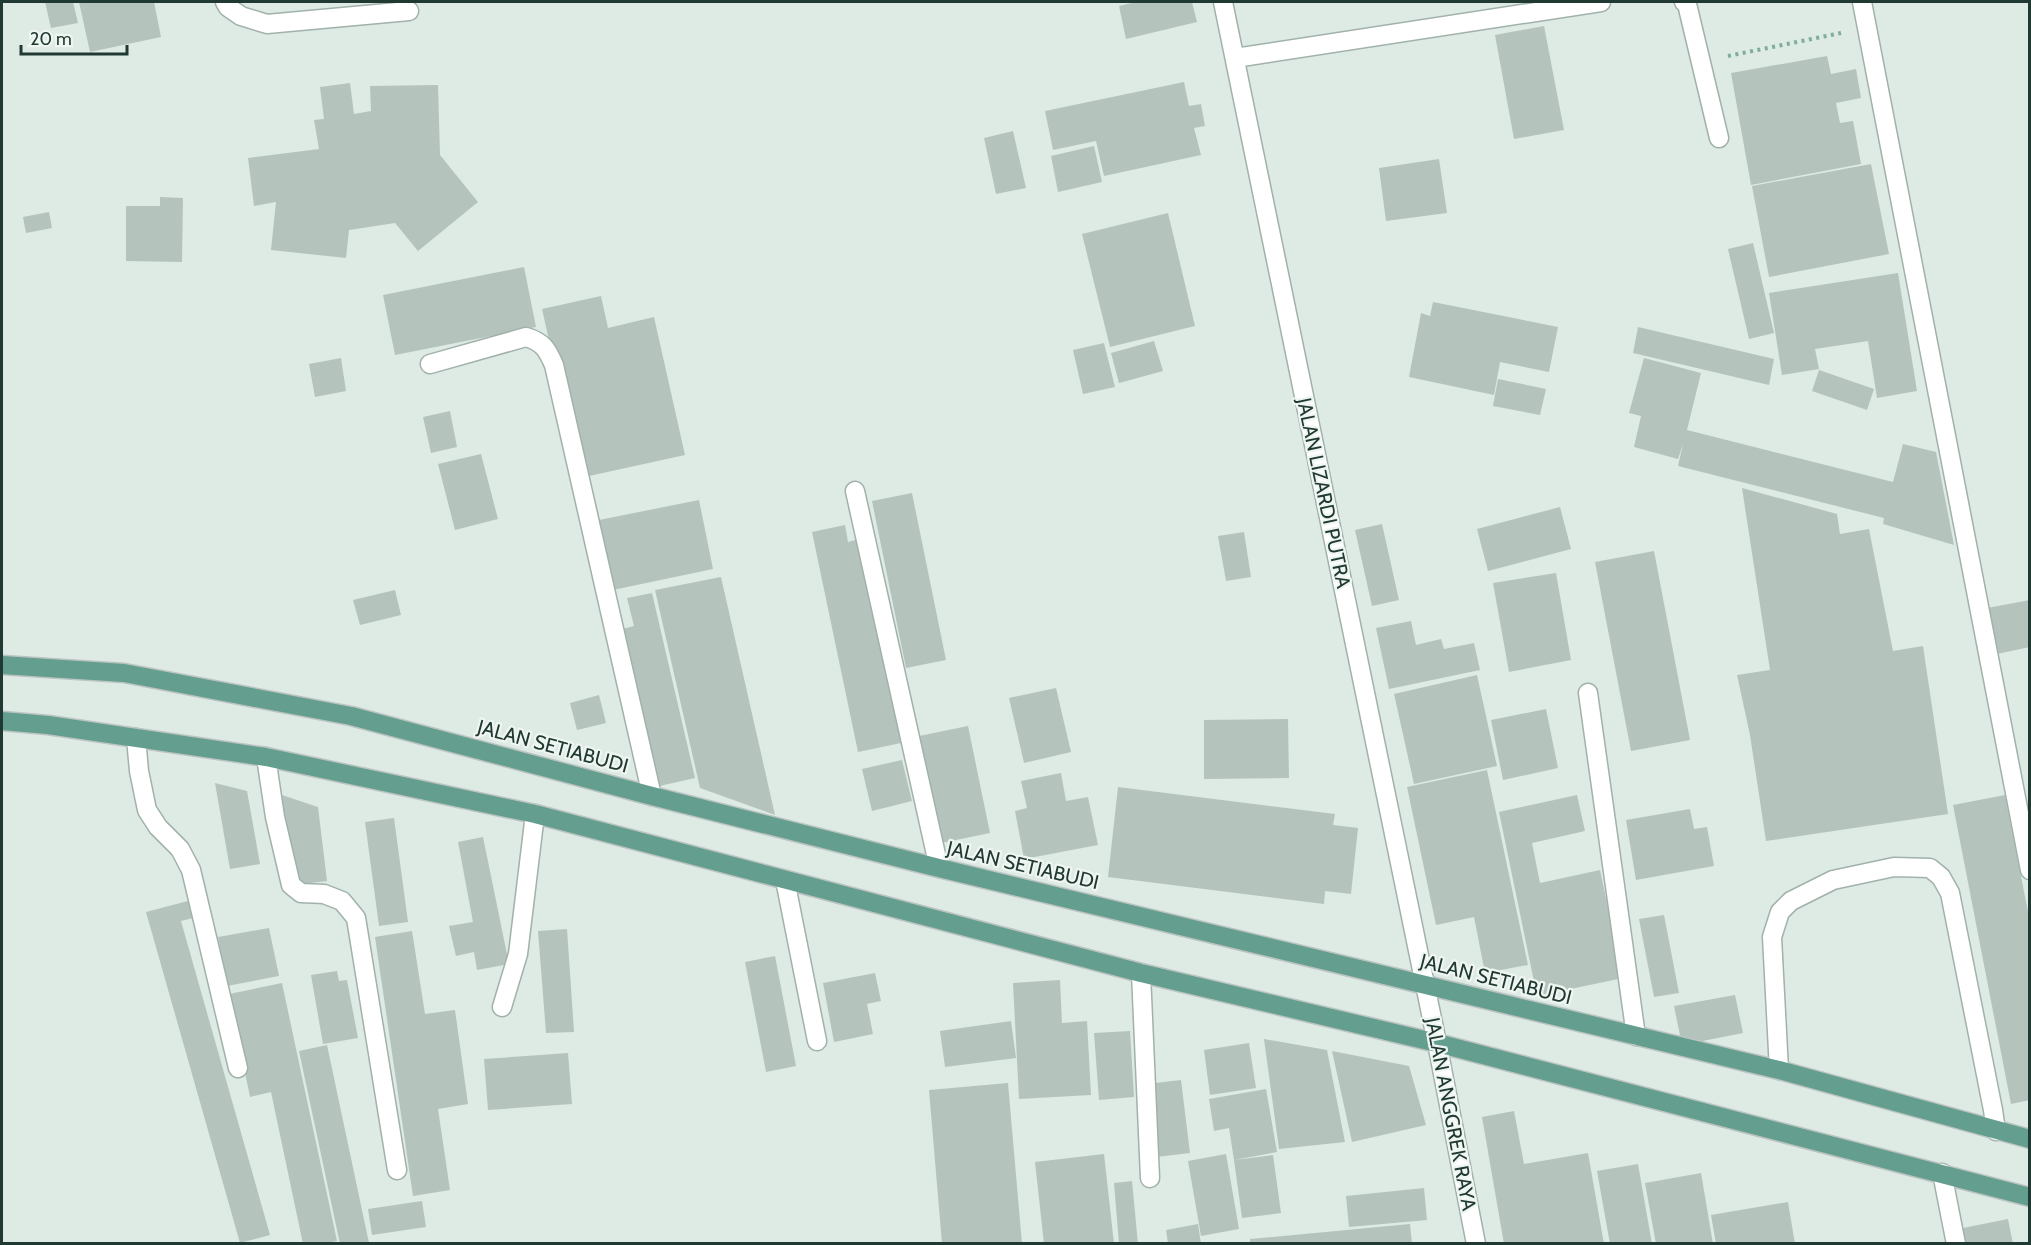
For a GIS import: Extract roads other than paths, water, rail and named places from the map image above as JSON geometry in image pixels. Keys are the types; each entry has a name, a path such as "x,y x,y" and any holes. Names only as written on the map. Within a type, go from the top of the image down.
{"main road":[{"name":"JALAN SETIABUDI","path":"2,665 124,673 351,716 652,796 939,868 1779,1070 2030,1139"},
{"path":"2,721 48,725 266,757 535,814 1141,972 1437,1043 2030,1197"}],"street":[{"path":"225,2 241,16 267,24 410,11"},
{"name":"JALAN LIZARDI PUTRA","path":"1223,2 1425,984"},
{"path":"1235,58 1601,2"},
{"path":"1684,2 1687,4 1719,138"},
{"path":"1862,2 2030,870"},
{"path":"430,364 526,338 538,340 546,348 554,365 652,796"},
{"path":"855,491 939,868"},
{"path":"1588,693 1636,1036"},
{"path":"136,738 139,771 147,810 158,827 180,849 191,870 238,1068"},
{"path":"266,757 275,817 291,885 301,893 324,894 342,901 356,918 397,1170"},
{"path":"502,1007 518,954 535,814"},
{"path":"1779,1070 1772,937 1780,912 1791,901 1833,880 1894,867 1930,868 1941,877 1950,893 1996,1131"},
{"path":"785,880 817,1041"},
{"path":"1141,972 1150,1178"},
{"name":"JALAN ANGGREK RAYA","path":"1425,984 1476,1244"},
{"path":"1942,1173 1956,1244"}]}
